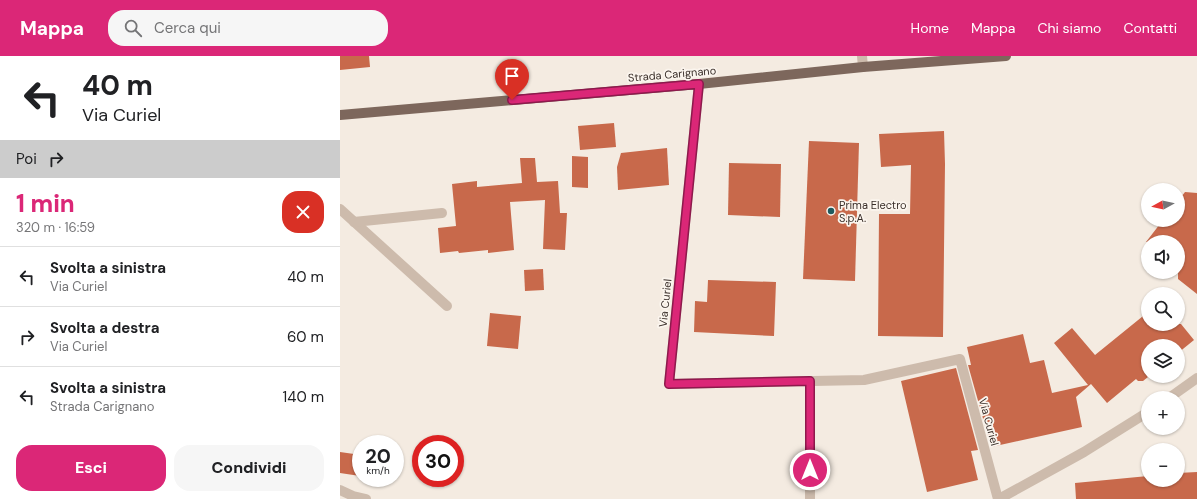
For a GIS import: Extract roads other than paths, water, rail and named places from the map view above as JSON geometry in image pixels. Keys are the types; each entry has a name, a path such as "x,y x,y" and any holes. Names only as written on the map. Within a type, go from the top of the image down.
{"main road":[{"name":"Strada Carignano","path":"340,115 699,84 863,67 1006,56"}],"street":[{"path":"862,56 863,67"},
{"name":"Via Curiel","path":"699,84 669,384 864,380 960,359 998,499 1084,452 1141,416"},
{"path":"340,209 447,306"},
{"path":"354,222 442,213"},
{"path":"1179,391 1197,378"},
{"path":"810,381 810,499"},
{"path":"340,490 354,498 366,499"}],"place":[{"name":"Prima Electro S.p.A.","path":"831,211"}]}
